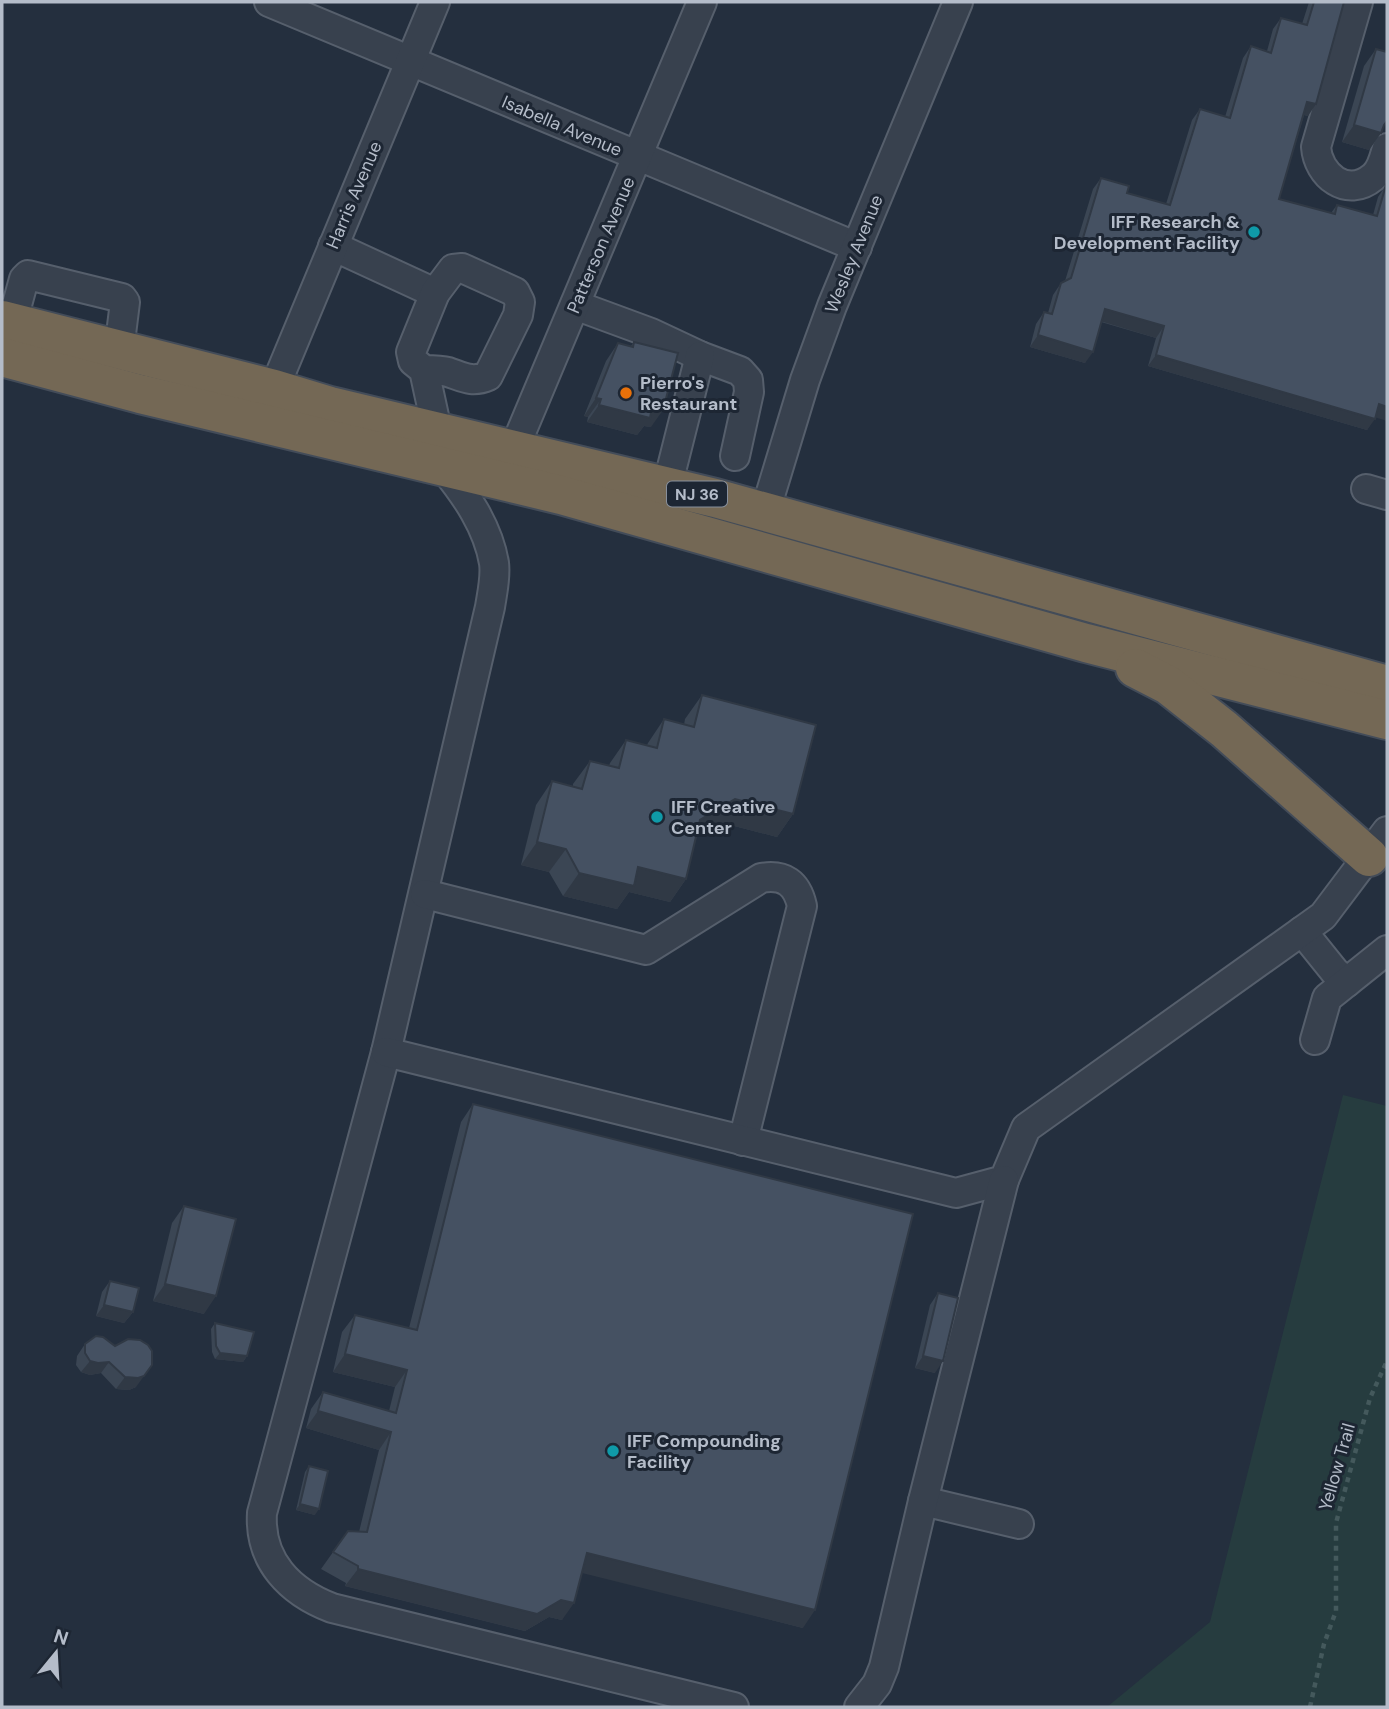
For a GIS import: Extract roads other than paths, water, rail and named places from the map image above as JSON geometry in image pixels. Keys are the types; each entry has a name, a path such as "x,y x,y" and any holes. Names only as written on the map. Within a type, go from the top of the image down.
{"highway":[{"name":"NJ 36","path":"5,333 139,394 440,449 514,449 765,512 1387,684"},
{"name":"NJ 36","path":"5,333 118,350 274,388 330,406 574,499 1086,643 1387,720"},
{"path":"1086,643 1168,685 1378,844"}],"street":[{"name":"Isabella Avenue","path":"269,2 856,247"},
{"name":"Harris Avenue","path":"274,388 435,2"},
{"name":"Patterson Avenue","path":"514,449 702,2"},
{"name":"Wesley Avenue","path":"765,512 804,380 958,2"},
{"path":"1358,2 1316,147 1317,159 1331,179 1340,186 1352,185 1373,177 1382,167 1387,148"},
{"path":"333,246 435,293"},
{"path":"424,370 446,371 466,380 488,376 518,315 520,302 514,292 462,268 453,268 435,293 411,352 413,360 424,370 440,449 484,532 495,565 491,607 386,1052 262,1513 261,1529 275,1567 309,1600 332,1608 734,1707"},
{"path":"5,333 23,279 28,275 122,298 125,302 118,350"},
{"path":"575,305 651,333 740,371 748,380 749,392 735,456"},
{"path":"667,487 700,356"},
{"path":"859,1707 877,1684 884,1667 1004,1180 1026,1128 1323,916 1378,844"},
{"path":"425,894 646,950 761,878 776,876 791,882 799,893 802,906 743,1141"},
{"path":"1302,931 1335,972 1347,982"},
{"path":"1315,1040 1328,998 1387,950"},
{"path":"386,1052 956,1193 1004,1180"},
{"path":"923,1501 1019,1524"}],"place":[{"name":"IFF Research & Development Facility","path":"1254,232"},
{"name":"Pierro's Restaurant","path":"626,393"},
{"name":"IFF Creative Center","path":"657,817"},
{"name":"IFF Compounding Facility","path":"613,1451"}]}
